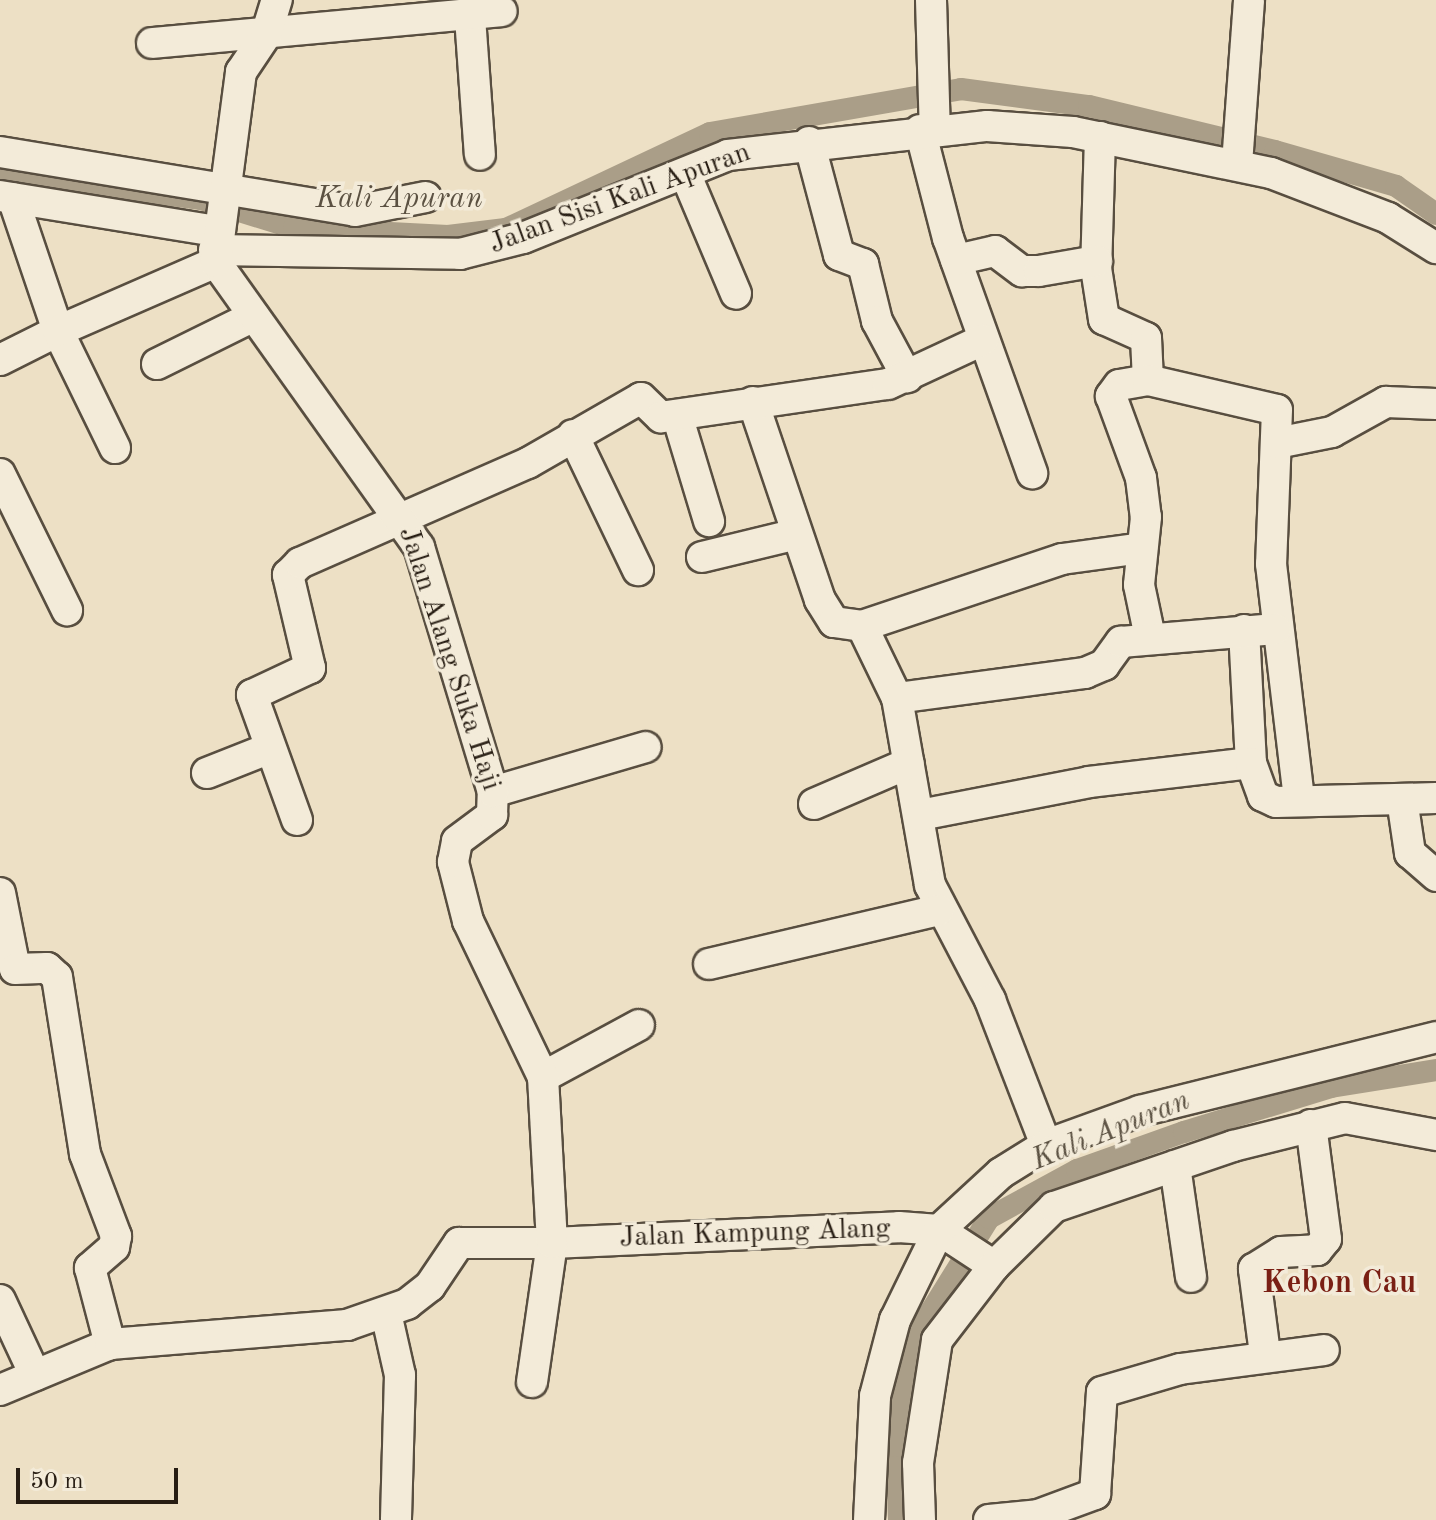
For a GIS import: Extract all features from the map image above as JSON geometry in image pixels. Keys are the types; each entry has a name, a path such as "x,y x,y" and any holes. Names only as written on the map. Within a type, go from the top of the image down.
{"street":[{"path":"0,360 58,331 218,226 241,72 266,35 277,0"},
{"path":"931,0 933,72 930,126 956,260 1032,473"},
{"path":"1238,158 1246,99 1249,0"},
{"path":"152,43 470,17 502,11"},
{"path":"470,17 480,155"},
{"name":"Jalan Sisi Kali Apuran","path":"218,226 460,254 523,238 728,155 930,126 1038,126 1238,158 1340,198 1436,248"},
{"path":"1100,137 1097,261 1101,312 1146,338 1148,380"},
{"path":"809,142 839,255 863,264 877,321 907,377"},
{"path":"0,152 218,226"},
{"path":"685,173 736,294"},
{"path":"115,448 58,331 6,197 218,226 372,212 426,197"},
{"name":"Jalan Alang Suka Haji","path":"218,226 254,316 402,515 419,547 493,792 492,815 457,841 453,862 468,921 543,1077 552,1243 532,1382"},
{"path":"956,260 995,251 1022,271 1097,261"},
{"path":"157,364 254,316"},
{"path":"297,820 252,695 312,662 289,571 402,515 528,463 641,398 656,416 677,415 907,377 983,340"},
{"path":"1150,637 1139,585 1142,548 1139,472 1111,396 1119,385 1148,380 1273,405 1277,443 1275,629 1299,800"},
{"path":"753,402 793,535 828,616 862,626 1062,559 1142,548"},
{"path":"1277,443 1332,432 1386,402 1436,404"},
{"path":"677,415 709,521"},
{"path":"573,435 638,570"},
{"path":"0,474 67,610"},
{"path":"702,557 793,535"},
{"path":"862,626 897,698 939,910 990,1000 1046,1145"},
{"path":"897,698 1085,673 1104,665 1115,643 1150,637 1171,641 1244,630 1275,629"},
{"path":"1244,630 1251,763 1268,800 1436,798"},
{"path":"493,792 646,747"},
{"path":"207,773 270,748"},
{"path":"814,804 909,763"},
{"path":"920,815 1089,782 1251,763"},
{"path":"1402,799 1410,853 1436,876"},
{"path":"0,893 7,969 47,968 57,977 85,1154 116,1236 112,1250 90,1263 110,1344"},
{"path":"709,964 939,910"},
{"path":"543,1077 639,1025"},
{"path":"869,1520 883,1355 947,1235 1001,1173 1046,1145 1193,1095 1436,1037"},
{"path":"920,1520 928,1370 953,1316 987,1262 1054,1207 1311,1125 1363,1117 1436,1135"},
{"path":"1265,1354 1254,1269 1265,1257 1317,1250 1326,1239 1311,1125"},
{"path":"1175,1166 1191,1277"},
{"name":"Jalan Kampung Alang","path":"552,1243 876,1226 947,1235"},
{"path":"947,1235 987,1262"},
{"path":"0,1390 110,1344 347,1325 386,1313 430,1286 459,1243 552,1243"},
{"path":"0,1300 35,1375"},
{"path":"386,1313 400,1375 396,1520"},
{"path":"989,1520 1038,1515 1095,1494 1102,1392 1265,1354 1324,1350"}],"waterway":[{"name":"Kali Apuran","path":"0,173 201,199 294,228 448,236 506,229 710,133 961,89 1089,106 1275,151 1396,186 1436,214"},
{"name":"Kali Apuran","path":"899,1520 896,1446 910,1345 989,1218 1077,1170 1184,1132 1331,1087 1436,1070"}],"district":[{"name":"Kebon Cau","path":"1339,1284"}]}
